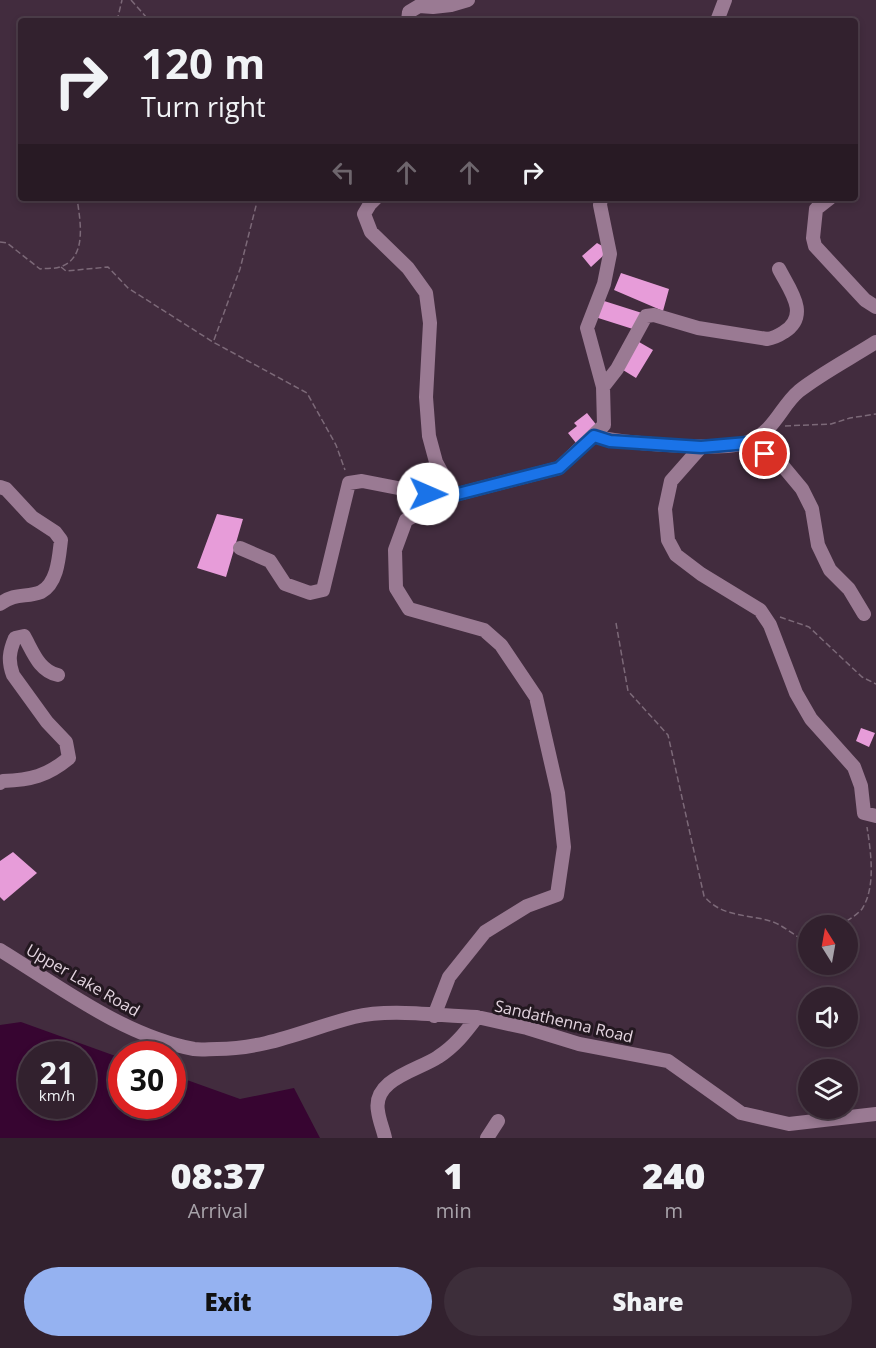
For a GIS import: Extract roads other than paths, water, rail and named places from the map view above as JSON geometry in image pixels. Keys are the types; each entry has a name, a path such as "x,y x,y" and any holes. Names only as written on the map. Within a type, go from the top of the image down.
{"street":[{"path":"408,18 409,12 419,6 451,5 468,0"},
{"path":"718,18 725,0"},
{"path":"373,201 364,214 371,232 408,268 426,293 430,323 426,397 429,436 436,462 452,496"},
{"path":"434,1016 449,977 485,932 526,906 557,895 564,847 558,793 536,697 501,645 484,630 409,609 396,588 395,550 406,520 452,496 559,468 604,425 603,387 587,328 604,284 610,254 601,201"},
{"path":"826,201 816,210 813,238 815,246 865,300 876,307"},
{"path":"603,387 617,369 646,316 654,315 698,328 767,339 774,338 789,329 797,319 798,305 779,269"},
{"path":"594,436 610,441 701,447 747,443 772,426 798,392 876,342"},
{"path":"747,443 782,465 802,489 812,509 818,545 830,570 849,589 864,614"},
{"path":"701,447 671,481 665,509 668,540 676,555 701,574 760,610 770,625 796,693 812,719 854,767 870,815"},
{"path":"240,548 270,561 285,584 310,593 323,590 349,483 362,481 452,496"},
{"path":"0,487 6,489 32,517 55,532 61,540 58,563 51,583 41,591 10,597 0,604"},
{"path":"0,783 26,780 53,771 69,758 66,742 46,722 13,675 9,652 15,638 24,636 41,666 50,673 58,675"},
{"name":"Upper Lake Road","path":"0,950 117,1021 162,1041 196,1049 239,1049 288,1039 356,1017 400,1013 477,1017"},
{"path":"386,1138 377,1109 382,1090 397,1077 437,1058 460,1040 477,1017"},
{"name":"Sandathenna Road","path":"477,1017 527,1028 579,1044 668,1061 741,1113 789,1124 876,1114"},
{"path":"487,1138 498,1120"}]}
